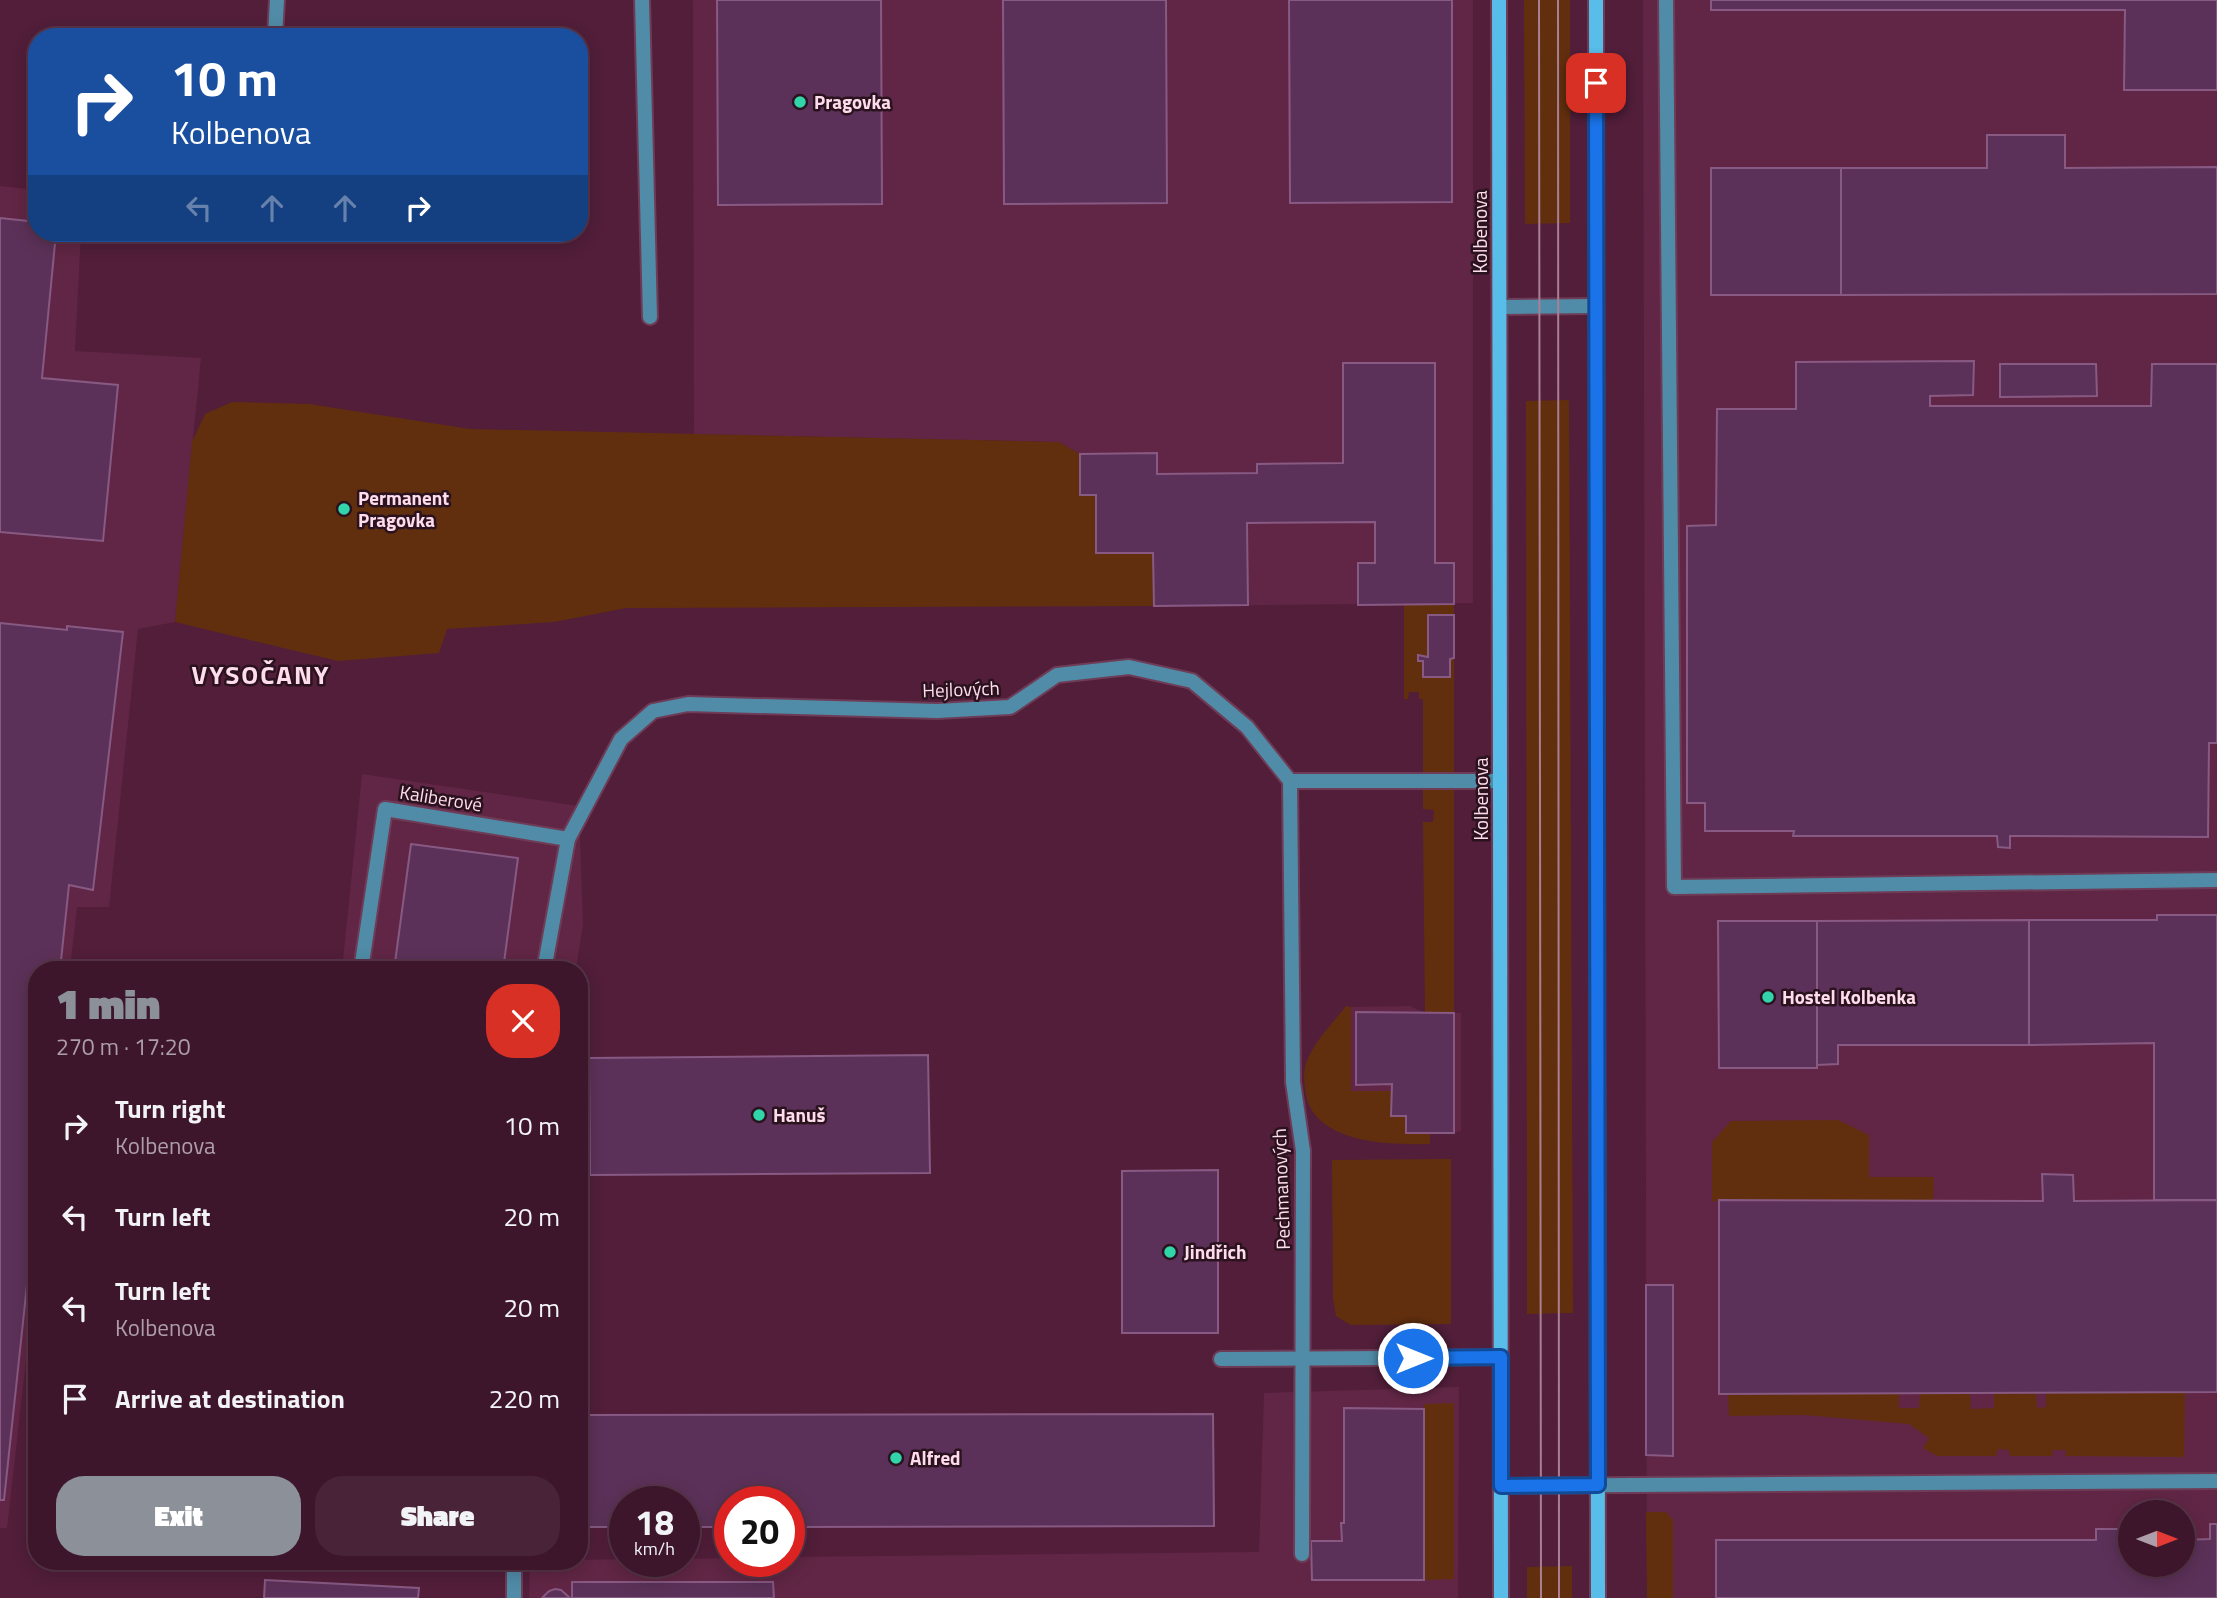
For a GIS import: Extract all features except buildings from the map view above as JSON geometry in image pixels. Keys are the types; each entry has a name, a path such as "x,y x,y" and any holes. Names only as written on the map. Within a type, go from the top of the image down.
{"main road":[{"name":"Kolbenova","path":"1499,0 1501,1598"},
{"path":"1596,0 1598,1598"}],"street":[{"path":"275,28 277,0"},
{"path":"642,0 650,317"},
{"path":"1666,0 1674,887 2217,880"},
{"path":"1500,307 1595,306"},
{"name":"Hejlových","path":"546,961 568,839 621,739 653,711 688,704 937,711 1010,707 1057,676 1129,667 1192,681 1247,727 1290,781"},
{"path":"1290,781 1500,781"},
{"name":"Pechmanových","path":"1290,781 1293,1083 1303,1151 1302,1554"},
{"name":"Kaliberové","path":"362,961 385,808 568,839"},
{"path":"1221,1359 1501,1357"},
{"path":"1501,1486 2217,1481"},
{"path":"514,1570 514,1598"}],"shaded area":[{"path":"693,0 1473,0 1473,603 1154,606 1096,553 1080,495 1080,454 1059,442 694,434"},
{"path":"1524,0 1570,0 1570,223 1525,224"},
{"path":"1643,0 2217,0 2217,1598 1647,1598"},
{"path":"0,186 28,189 28,242 81,242 75,351 201,358 175,622 138,629 109,907 77,907 71,961 28,961 28,1342 7,1528 0,1528"},
{"path":"1569,400 1573,1313 1527,1314 1526,401"},
{"path":"232,402 309,404 470,429 1059,442 1080,454 1080,494 1096,495 1096,553 1153,553 1154,606 626,608 554,622 447,629 439,653 338,661 175,622 192,442 205,414"},
{"path":"1454,604 1454,615 1428,616 1428,657 1419,655 1418,661 1423,661 1424,677 1450,677 1450,659 1454,658 1454,1013 1425,1013 1423,822 1433,822 1434,810 1423,809 1423,699 1419,699 1419,692 1409,692 1408,699 1404,699 1404,605"},
{"path":"362,774 579,806 583,925 577,961 343,961"},
{"path":"1346,1006 1351,1007 1351,1091 1392,1091 1392,1116 1406,1116 1406,1133 1430,1133 1430,1144 1396,1144 1357,1138 1324,1123 1313,1111 1306,1095 1306,1063 1318,1040"},
{"path":"1410,1006 1425,1013 1461,1013 1461,1131 1406,1133 1391,1116 1351,1091 1351,1007"},
{"path":"1838,1120 1869,1135 1869,1177 1934,1177 1933,1201 1712,1202 1712,1142 1731,1121"},
{"path":"1451,1159 1451,1324 1351,1325 1336,1316 1333,1299 1332,1160"},
{"path":"1459,1387 1458,1598 529,1598 530,1570 588,1570 588,1560 609,1559 609,1577 700,1577 700,1559 714,1558 714,1577 805,1577 805,1557 1259,1552 1264,1393"},
{"path":"1920,1393 1970,1394 1971,1409 1994,1408 1994,1393 2036,1393 2037,1408 2046,1407 2046,1393 2185,1393 2184,1457 2065,1456 2066,1450 2053,1450 2052,1456 2010,1456 2009,1450 1998,1449 1996,1456 1937,1456 1923,1448 1929,1438 1909,1424 1804,1415 1729,1416 1728,1394 1899,1394 1899,1408 1919,1408"},
{"path":"1454,1403 1454,1579 1424,1580 1424,1404"},
{"path":"1646,1512 1666,1512 1673,1520 1673,1598 1647,1598"},
{"path":"1572,1566 1572,1598 1527,1598 1527,1567"}],"tram line":[{"path":"1539,0 1541,1598"},
{"path":"1558,0 1559,1598"}],"place":[{"name":"Pragovka","path":"800,102"},
{"name":"Permanent Pragovka","path":"344,509"},
{"name":"Hostel Kolbenka","path":"1768,997"},
{"name":"Hanuš","path":"759,1115"},
{"name":"Jindřich","path":"1170,1252"},
{"name":"Alfred","path":"896,1458"}],"district":[{"name":"VYSOČANY","path":"261,675"}],"route":[{"path":"1413,1358 1501,1357 1501,1486 1598,1485 1596,83"}]}
